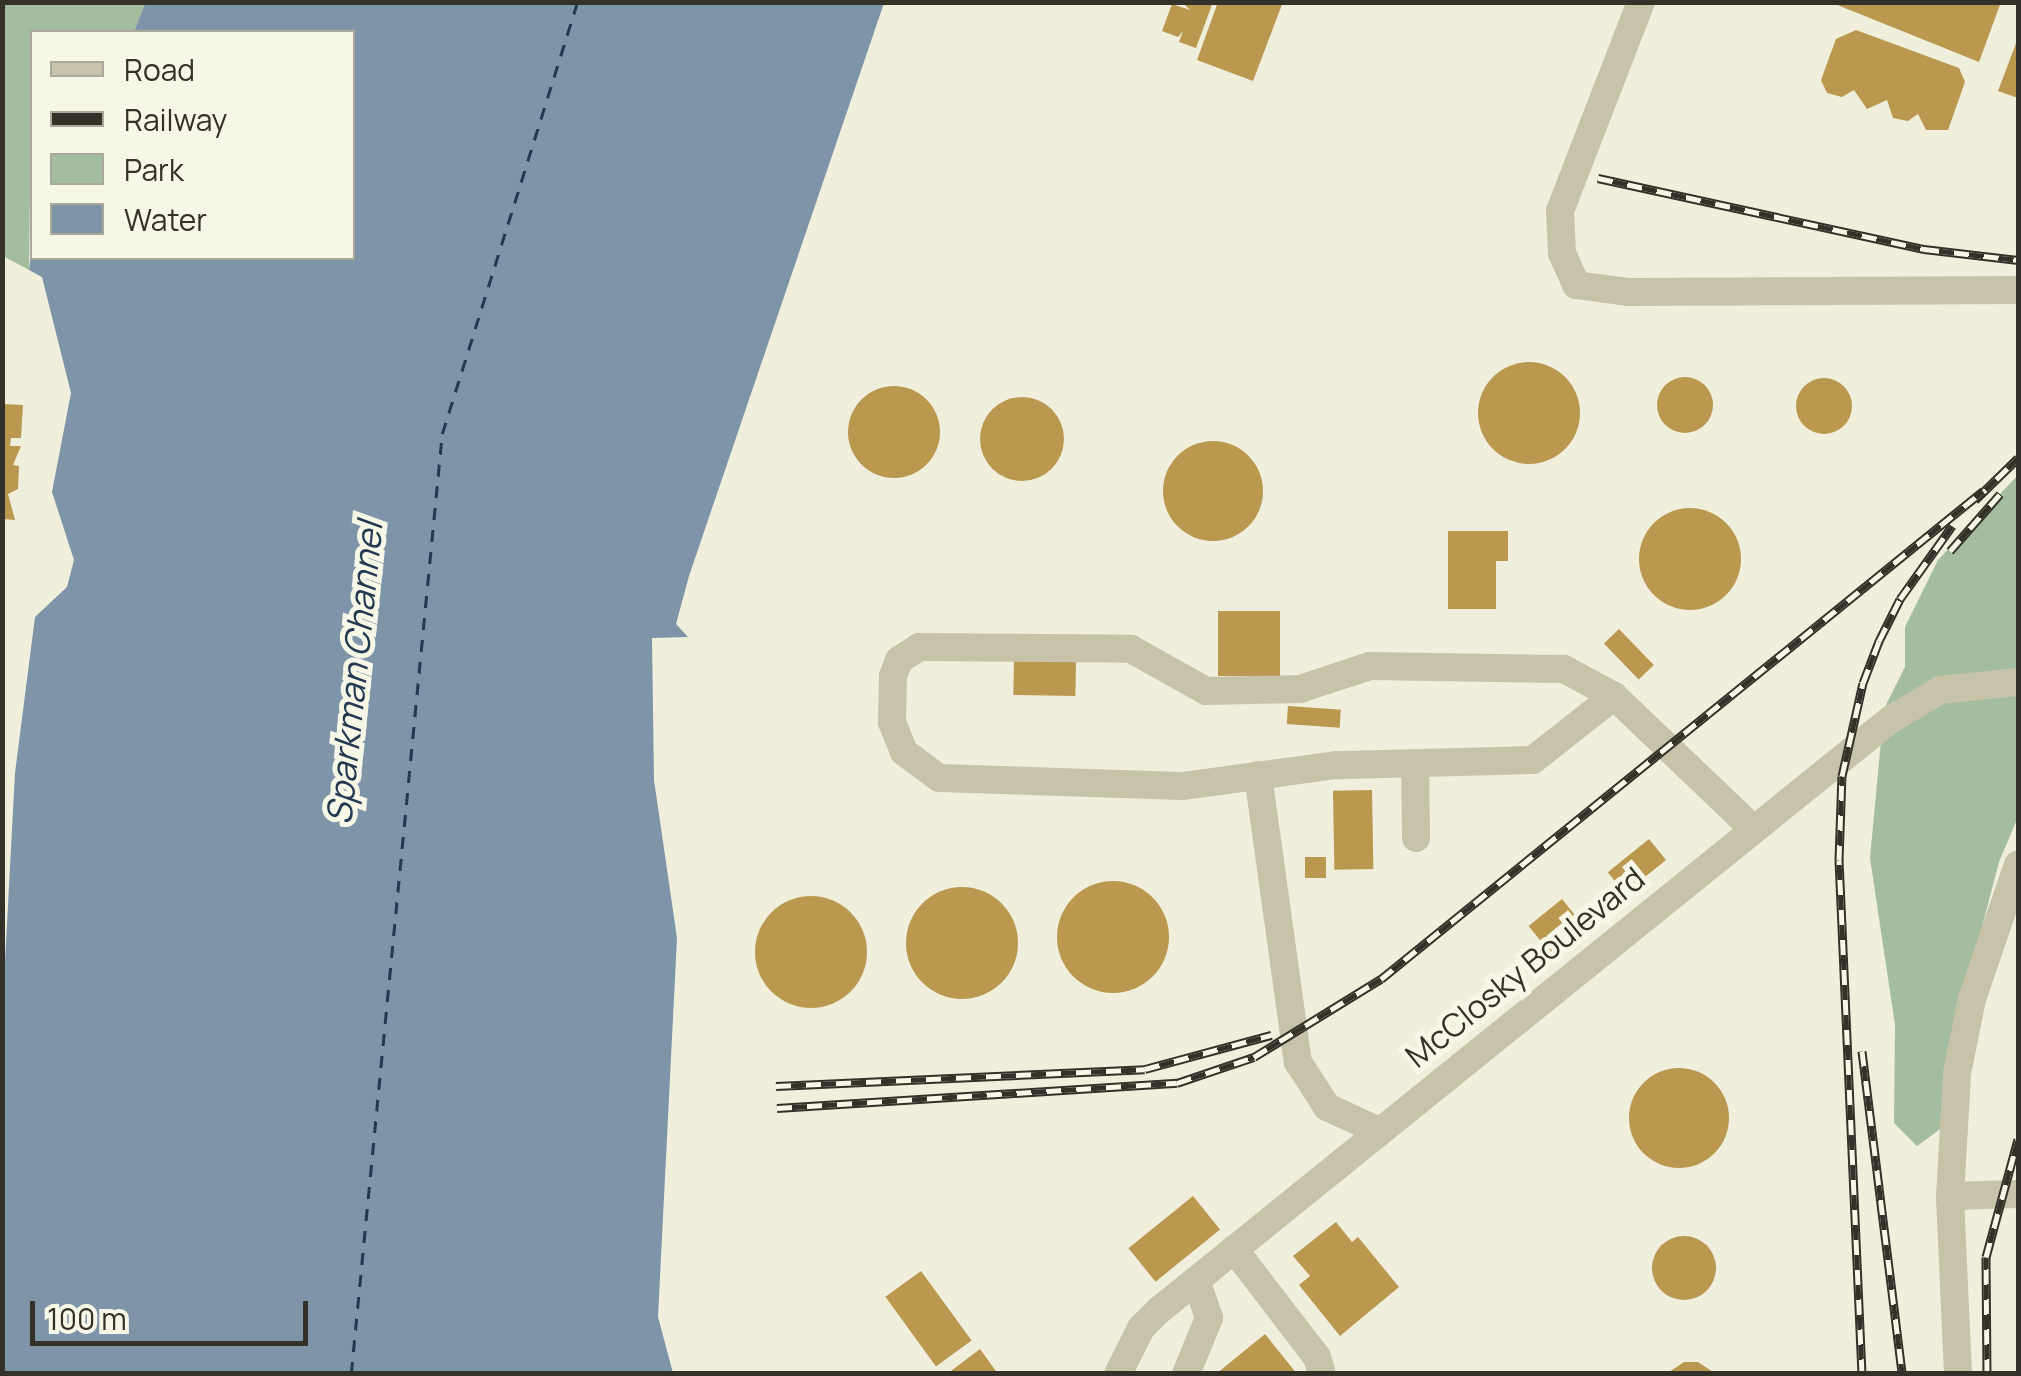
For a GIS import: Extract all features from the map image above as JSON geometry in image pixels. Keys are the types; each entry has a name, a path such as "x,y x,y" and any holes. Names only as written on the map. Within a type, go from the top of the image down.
{"street":[{"path":"1641,2 1560,211 1562,253 1576,285 1628,292 2018,290"},
{"path":"1614,696 1534,760 1415,762 1182,786 940,778 904,752 892,722 893,676 899,660 919,647 1131,649 1206,691 1300,689 1370,666 1564,670 1614,696 1752,828"},
{"name":"McClosky Boulevard","path":"1118,1374 1142,1328 1196,1280 1752,828 1918,700 1973,682 2018,682"},
{"path":"1415,762 1416,838"},
{"path":"1258,776 1298,1062 1327,1107 1379,1131"},
{"path":"1958,1374 1950,1196 1957,1074 1972,999 2018,865"},
{"path":"1950,1196 2018,1194"},
{"path":"1234,1249 1317,1357 1322,1374"},
{"path":"1186,1374 1209,1318 1196,1280"}],"green space":[{"path":"2,3 145,3 135,30 30,30 29,270 3,256"},
{"path":"2018,475 2018,817 1999,862 1969,977 1943,1127 1917,1146 1894,1123 1895,1025 1870,858 1884,709 1905,667 1905,627 1938,560"}],"water":[{"name":"Sparkman Channel","path":"145,3 884,3 689,576 676,624 688,637 652,638 654,780 677,938 658,1317 673,1373 3,1373 2,1018 15,773 35,617 67,587 74,560 52,492 71,393 42,277 29,270 30,260 355,260 355,30 135,30"}],"building":[{"path":"1182,2 1213,2 1196,48 1179,42 1183,31 1178,37 1162,31 1172,4 1190,10"},
{"path":"1218,2 1283,2 1253,81 1197,60"},
{"path":"1830,2 2001,2 1979,62"},
{"path":"1856,30 1959,68 1965,82 1948,130 1926,130 1918,114 1908,121 1893,118 1887,100 1867,109 1854,90 1842,97 1827,93 1821,80 1836,39"},
{"path":"2018,38 2018,98 1998,91"},
{"path":"1529,362 1549,365 1572,384 1580,413 1577,433 1558,456 1529,464 1509,461 1486,442 1478,413 1481,393 1500,370"},
{"path":"1685,377 1705,385 1713,405 1705,425 1685,433 1665,425 1657,405 1665,385"},
{"path":"1824,378 1844,386 1852,406 1844,426 1824,434 1804,426 1796,406 1804,386"},
{"path":"894,386 911,390 926,400 936,415 940,432 936,449 926,464 911,474 894,478 877,474 862,464 852,449 848,432 852,415 862,400 877,390"},
{"path":"1022,397 1038,400 1052,409 1061,423 1061,455 1052,469 1038,478 1022,481 1006,478 992,469 983,455 980,439 983,423 992,409 1006,400"},
{"path":"2,404 23,405 21,438 11,438 10,446 21,446 13,465 19,466 18,489 8,494 15,520 2,519"},
{"path":"1213,441 1232,445 1249,455 1259,472 1263,491 1259,510 1249,527 1232,537 1213,541 1194,537 1177,527 1167,510 1163,491 1167,472 1177,455 1194,445"},
{"path":"1690,508 1710,511 1733,530 1741,559 1738,579 1719,602 1690,610 1670,607 1647,588 1639,559 1642,539 1661,516"},
{"path":"1448,531 1508,531 1508,561 1496,561 1496,609 1448,609"},
{"path":"1218,611 1280,611 1280,676 1218,676"},
{"path":"1619,629 1654,665 1639,680 1604,644"},
{"path":"1014,659 1076,660 1075,696 1013,695"},
{"path":"1288,706 1341,710 1340,728 1287,724"},
{"path":"1372,790 1373,869 1334,870 1333,791"},
{"path":"1649,839 1666,860 1625,893 1608,872"},
{"path":"1305,857 1326,857 1326,878 1305,878"},
{"path":"1113,881 1135,885 1153,897 1165,915 1169,937 1165,959 1153,977 1135,989 1113,993 1091,989 1073,977 1061,959 1057,937 1061,915 1073,897 1091,885"},
{"path":"962,887 984,891 1002,903 1014,921 1018,943 1014,965 1002,983 984,995 962,999 940,995 922,983 910,965 906,943 910,921 922,903 940,891"},
{"path":"811,896 833,900 851,912 863,930 867,952 863,974 851,992 833,1004 811,1008 789,1004 771,992 759,974 755,952 759,930 771,912 789,900"},
{"path":"1562,899 1584,926 1551,953 1529,926"},
{"path":"1679,1068 1698,1072 1714,1083 1725,1099 1729,1118 1725,1137 1714,1153 1698,1164 1679,1168 1660,1164 1644,1153 1633,1137 1629,1118 1633,1099 1644,1083 1660,1072"},
{"path":"1193,1196 1220,1229 1156,1282 1128,1248"},
{"path":"1336,1222 1352,1242 1358,1237 1399,1287 1340,1336 1299,1285 1310,1276 1293,1256"},
{"path":"1684,1236 1707,1245 1716,1268 1707,1291 1684,1300 1661,1291 1652,1268 1661,1245"},
{"path":"921,1271 972,1341 936,1366 885,1297"},
{"path":"1265,1334 1297,1374 1216,1374"},
{"path":"980,1349 998,1374 947,1374"},
{"path":"1684,1362 1698,1362 1716,1374 1666,1374"}],"ferry route":[{"path":"351,1374 442,434 577,2"}],"railway":[{"path":"1598,178 1924,249 2018,260"},
{"path":"1975,500 2018,458"},
{"path":"777,1108 1177,1083 1254,1057 1381,979 1983,491"},
{"path":"1950,551 2000,494"},
{"path":"1862,1374 1839,860 1842,776 1863,683 1879,641 1900,599 1952,526"},
{"path":"776,1086 1145,1069 1271,1035"},
{"path":"1862,1051 1902,1374"},
{"path":"1987,1374 1986,1257 2018,1139"}]}
